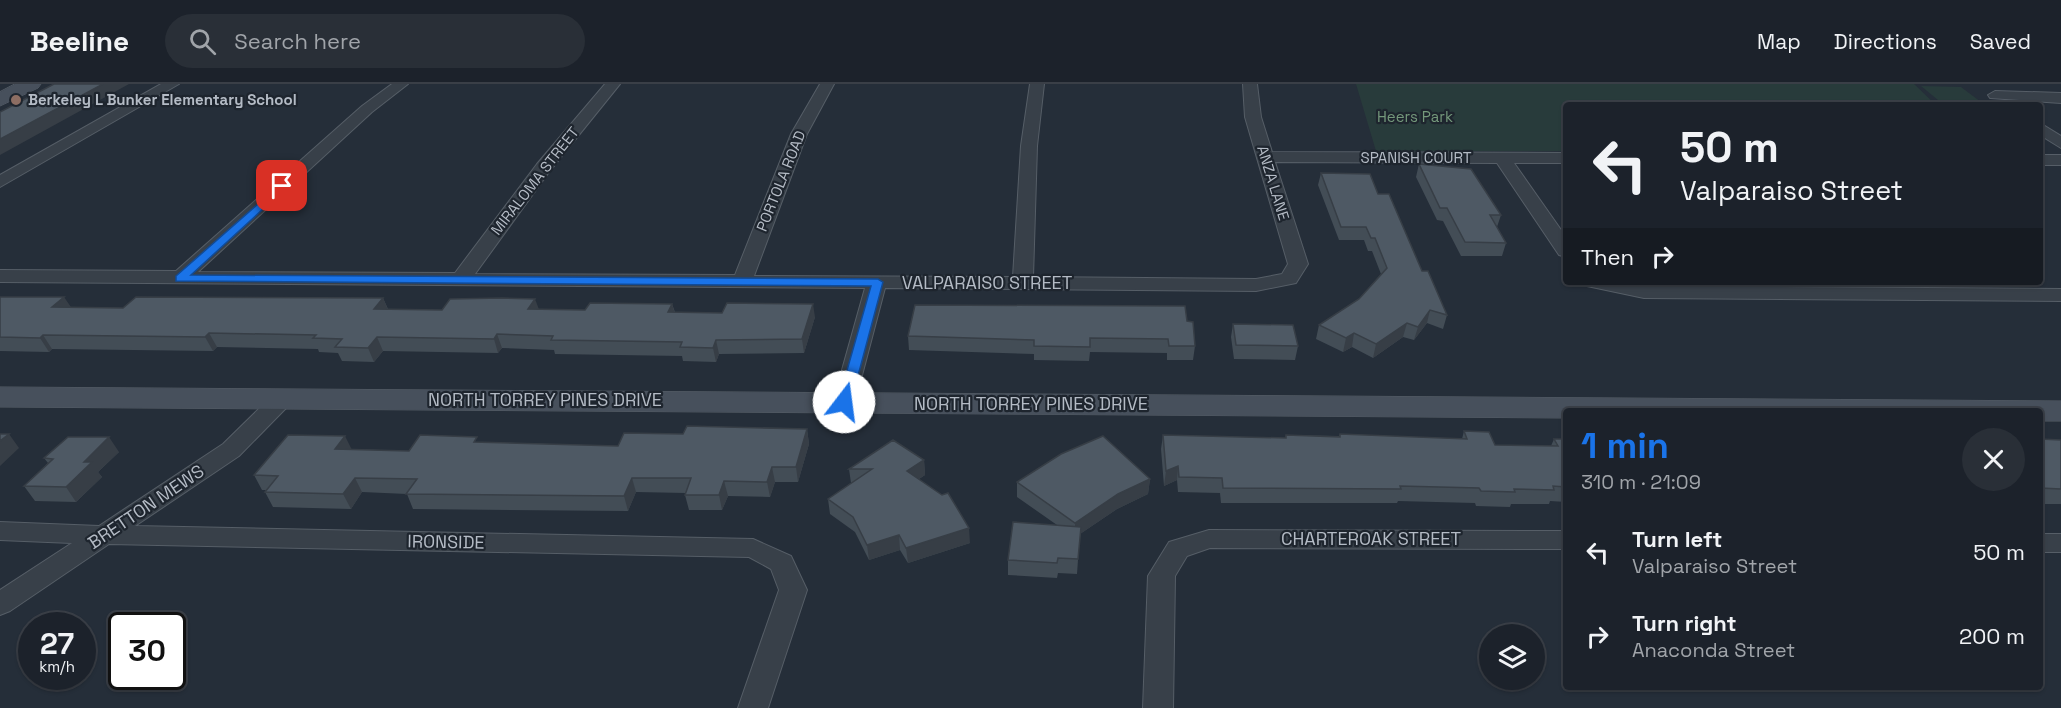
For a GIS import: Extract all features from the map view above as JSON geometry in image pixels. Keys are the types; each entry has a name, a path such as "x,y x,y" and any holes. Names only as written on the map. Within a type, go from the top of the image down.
{"main road":[{"path":"0,99 31,84"},
{"name":"NORTH TORREY PINES DRIVE","path":"0,397 1655,408"},
{"name":"NORTH TORREY PINES DRIVE","path":"2043,411 2061,411"}],"street":[{"path":"0,182 172,84"},
{"path":"180,278 367,110 401,84"},
{"name":"MIRALOMA STREET","path":"460,280 543,168 613,84"},
{"name":"PORTOLA ROAD","path":"742,282 799,134 827,84"},
{"path":"1023,284 1029,146 1038,84"},
{"name":"ANZA LANE","path":"1250,84 1253,117 1298,264 1289,279"},
{"path":"1978,84 2004,102"},
{"path":"1995,95 2061,98"},
{"path":"2043,130 2061,143"},
{"name":"SPANISH COURT","path":"1265,157 1563,158"},
{"path":"1502,158 1563,247"},
{"path":"2043,160 2061,160"},
{"name":"VALPARAISO STREET","path":"0,276 1256,285 1289,279"},
{"path":"844,402 878,282"},
{"path":"1606,285 1644,292 2061,295"},
{"name":"BRETTON MEWS","path":"0,604 231,450 283,398"},
{"name":"IRONSIDE","path":"0,531 753,548 782,563 794,590 753,708"},
{"name":"CHARTEROAK STREET","path":"1158,708 1162,576 1178,549 1209,539 1563,540"},
{"path":"2043,543 2061,543"}],"green space":[{"name":"Heers Park","path":"1356,84 1914,84 1933,102 1563,102 1563,151 1376,151"},
{"path":"1921,86 1961,87 1981,102 1935,102 1933,100 1938,100"}],"building":[{"path":"54,84 103,84 0,139 0,112"},
{"path":"1419,164 1471,169 1501,215 1490,215 1506,243 1465,242 1447,208 1440,208"},
{"path":"1321,173 1370,174 1378,194 1389,194 1422,271 1428,271 1447,315 1430,310 1418,327 1407,323 1376,344 1354,333 1346,338 1319,325 1359,299 1387,268 1375,238 1371,238 1366,227 1341,227"},
{"path":"0,297 64,297 52,307 123,308 136,297 383,298 374,309 442,310 450,299 502,298 535,299 528,309 585,310 590,303 672,304 668,312 722,313 727,303 813,304 802,339 716,340 713,348 680,347 682,342 551,340 553,336 497,334 494,339 377,337 368,348 335,347 342,339 313,338 316,335 209,333 205,337 43,335 40,338 0,337"},
{"path":"915,305 1185,306 1187,321 1193,322 1195,346 1169,346 1168,339 1090,338 1090,347 1034,346 1034,340 908,336"},
{"path":"1233,324 1293,325 1298,346 1236,345"},
{"path":"687,426 807,429 796,467 772,467 767,482 724,481 719,495 685,495 691,478 632,478 624,496 406,494 417,479 355,478 343,494 265,492 278,476 254,475 288,435 345,436 335,449 409,451 420,435 477,437 474,442 618,446 624,433 683,434"},
{"path":"1464,431 1489,432 1495,445 1558,446 1554,439 1563,439 1563,487 1553,486 1554,490 1514,489 1515,492 1481,491 1479,488 1400,486 1401,489 1223,488 1222,478 1179,477 1178,466 1166,471 1163,435 1286,438 1286,435 1340,437 1340,434 1467,439"},
{"path":"0,434 9,434 0,441"},
{"path":"1103,436 1150,479 1118,494 1075,523 1017,482 1061,454"},
{"path":"68,437 109,437 84,462 92,462 66,487 24,486 53,459 44,458"},
{"path":"2043,439 2061,440 2061,489 2043,488"},
{"path":"893,440 924,460 907,471 942,495 948,493 969,528 906,548 899,535 867,545 853,517 828,499 872,469 849,469"},
{"path":"1013,522 1081,527 1078,559 1058,558 1057,563 1008,560"}],"place":[{"name":"Berkeley L Bunker Elementary School","path":"16,100"}],"route":[{"path":"282,186 180,278 878,282 844,402"}]}
